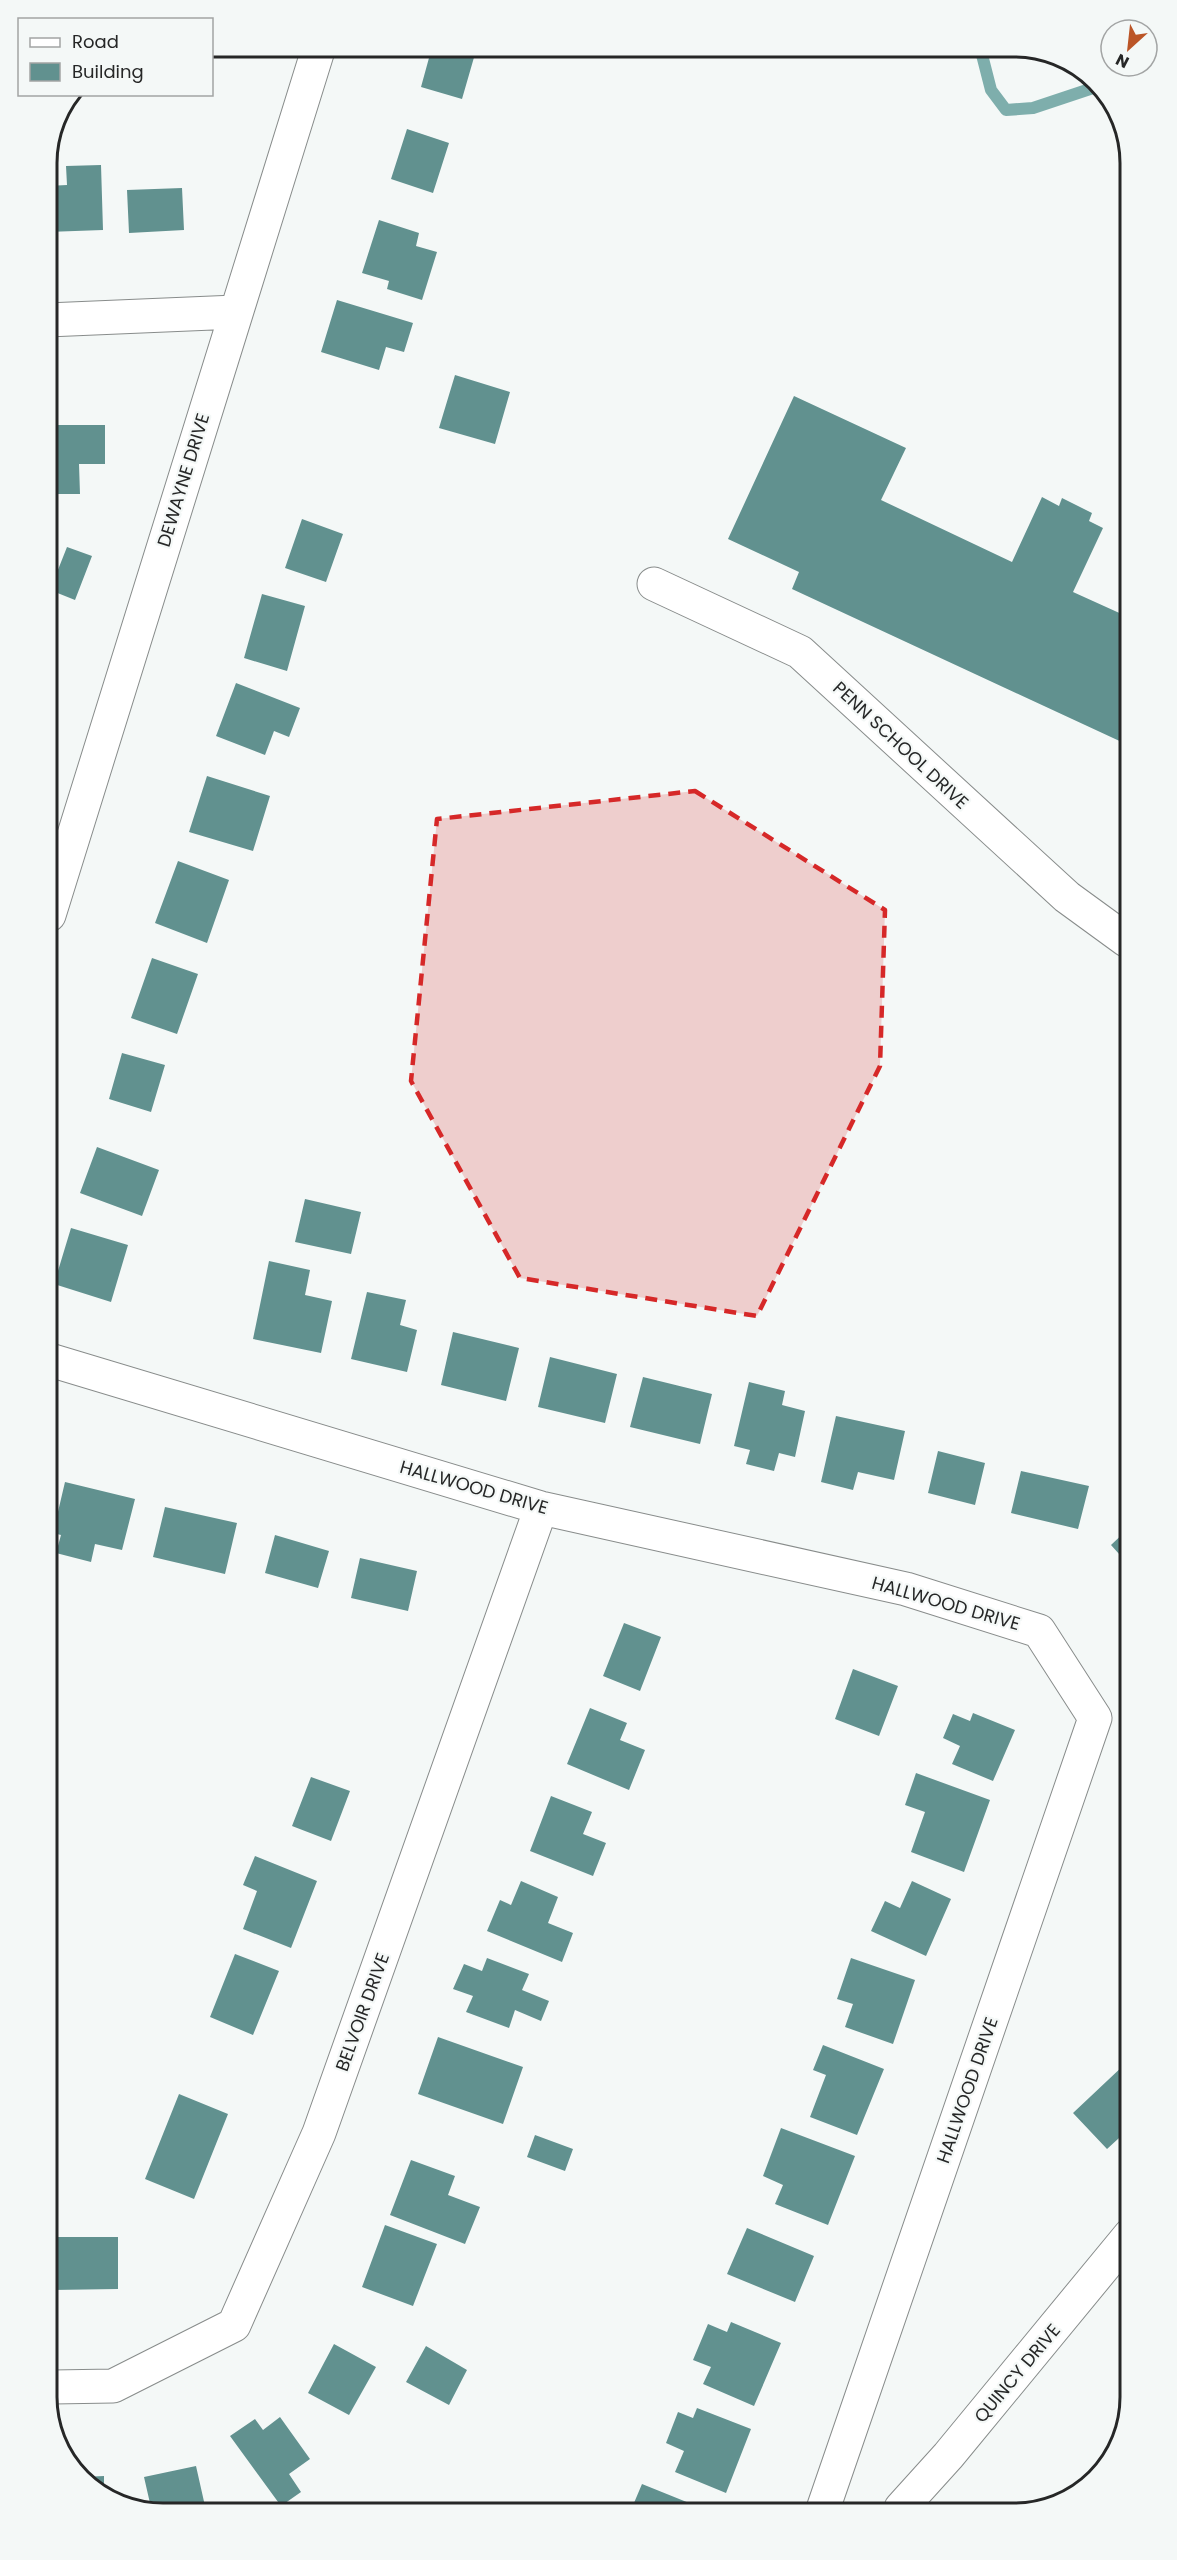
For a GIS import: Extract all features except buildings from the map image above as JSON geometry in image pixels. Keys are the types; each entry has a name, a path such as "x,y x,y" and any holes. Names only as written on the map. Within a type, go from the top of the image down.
{"street":[{"name":"DEWAYNE DRIVE","path":"57,889 316,57"},
{"path":"57,320 236,312"},
{"name":"PENN SCHOOL DRIVE","path":"654,584 800,652 1067,897 1120,936"},
{"name":"HALLWOOD DRIVE","path":"57,1362 541,1508 906,1589 1039,1631 1095,1718 825,2503"},
{"name":"BELVOIR DRIVE","path":"57,2387 113,2386 234,2325 319,2133 541,1508"},
{"name":"QUINCY DRIVE","path":"906,2503 948,2456 1120,2247"}],"highlighted area":[{"path":"695,791 885,910 880,1066 757,1316 520,1278 411,1081 437,819"}],"waterway":[{"path":"983,57 991,90 1006,110 1033,108 1090,89"}]}
